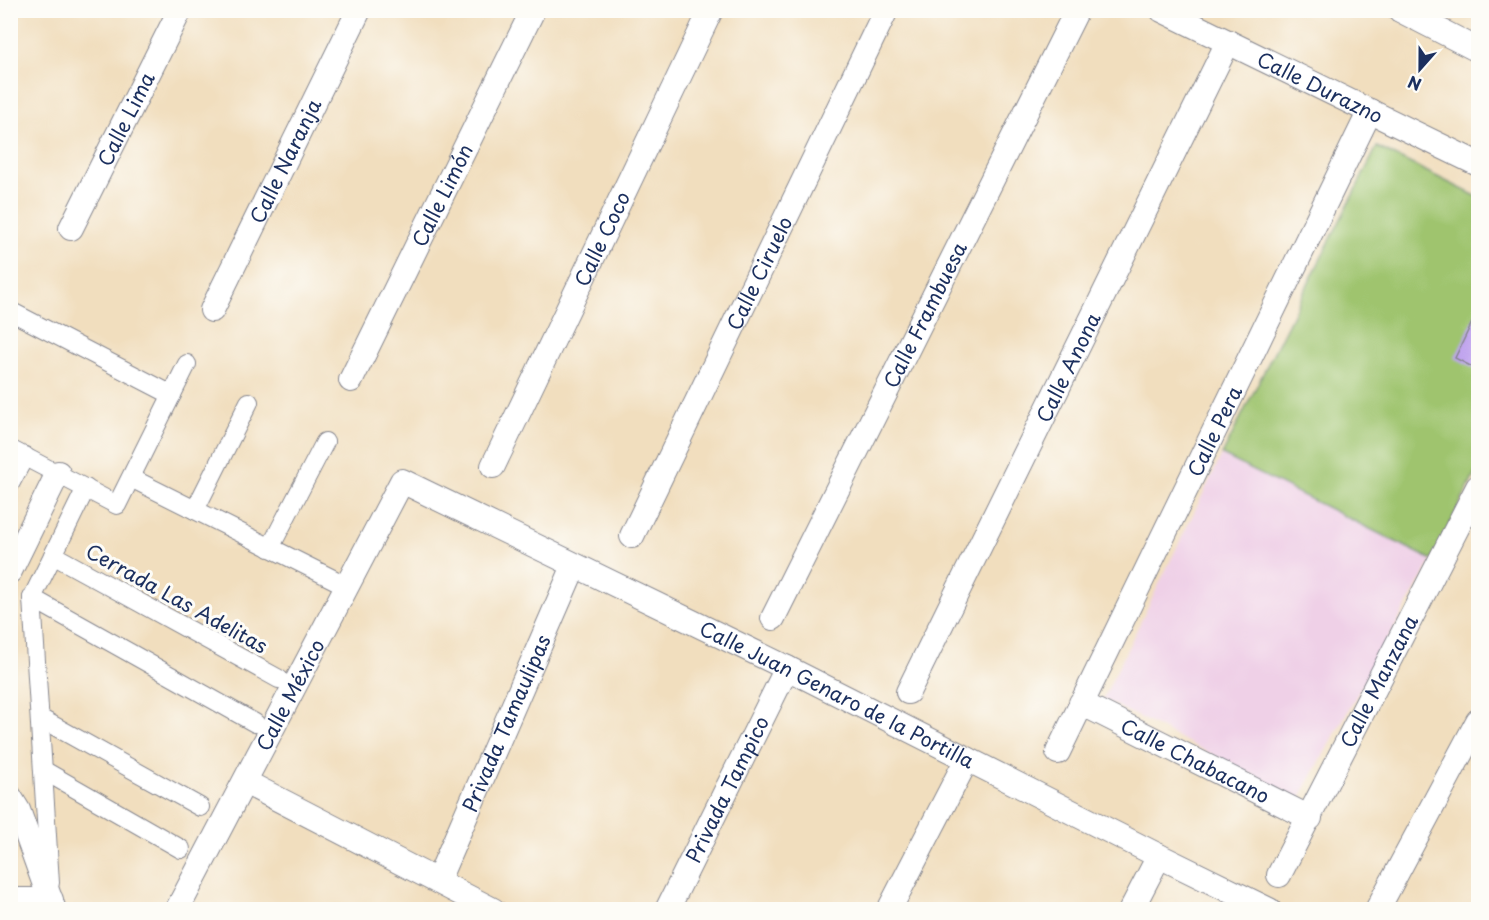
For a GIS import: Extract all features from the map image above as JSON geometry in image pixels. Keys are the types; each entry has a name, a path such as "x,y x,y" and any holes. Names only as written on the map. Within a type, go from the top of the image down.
{"street":[{"name":"Calle Lima","path":"71,228 180,10"},
{"name":"Calle Naranja","path":"212,310 358,10"},
{"name":"Calle Limón","path":"351,380 533,10"},
{"name":"Calle Coco","path":"493,466 711,10"},
{"name":"Calle Ciruelo","path":"632,536 886,10"},
{"name":"Calle Frambuesa","path":"773,618 1077,10"},
{"name":"Calle Durazno","path":"1162,10 1479,164"},
{"path":"1400,10 1441,20 1479,50"},
{"name":"Calle Anona","path":"908,692 1228,42"},
{"name":"Calle Pera","path":"1058,752 1370,111"},
{"path":"10,311 172,395"},
{"path":"10,484 17,453 117,505 188,364"},
{"path":"195,510 249,402"},
{"path":"270,548 325,442"},
{"path":"10,571 58,474"},
{"path":"131,478 337,581"},
{"name":"Calle Juan Genaro de la Portilla","path":"402,481 787,668 1269,909"},
{"name":"Calle México","path":"177,909 402,481"},
{"name":"Calle Manzana","path":"1279,875 1479,487"},
{"path":"52,905 32,598 86,488"},
{"name":"Cerrada Las Adelitas","path":"53,555 279,679"},
{"name":"Privada Tamaulipas","path":"438,880 573,566"},
{"path":"32,598 255,723"},
{"name":"Privada Tampico","path":"667,909 787,668"},
{"name":"Calle Chabacano","path":"1081,703 1310,818"},
{"path":"40,718 200,807"},
{"path":"1377,909 1479,721"},
{"path":"889,909 967,759"},
{"path":"43,770 181,849"},
{"path":"245,782 493,909"},
{"path":"13,807 52,905"},
{"path":"1131,909 1159,856"},
{"path":"10,900 52,905"}],"shaded area":[{"path":"1222,455 1432,560 1299,799 1103,699"}],"green space":[{"path":"1377,147 1478,197 1478,468 1432,560 1222,455"}],"building":[{"path":"1478,310 1478,370 1455,358"}]}
